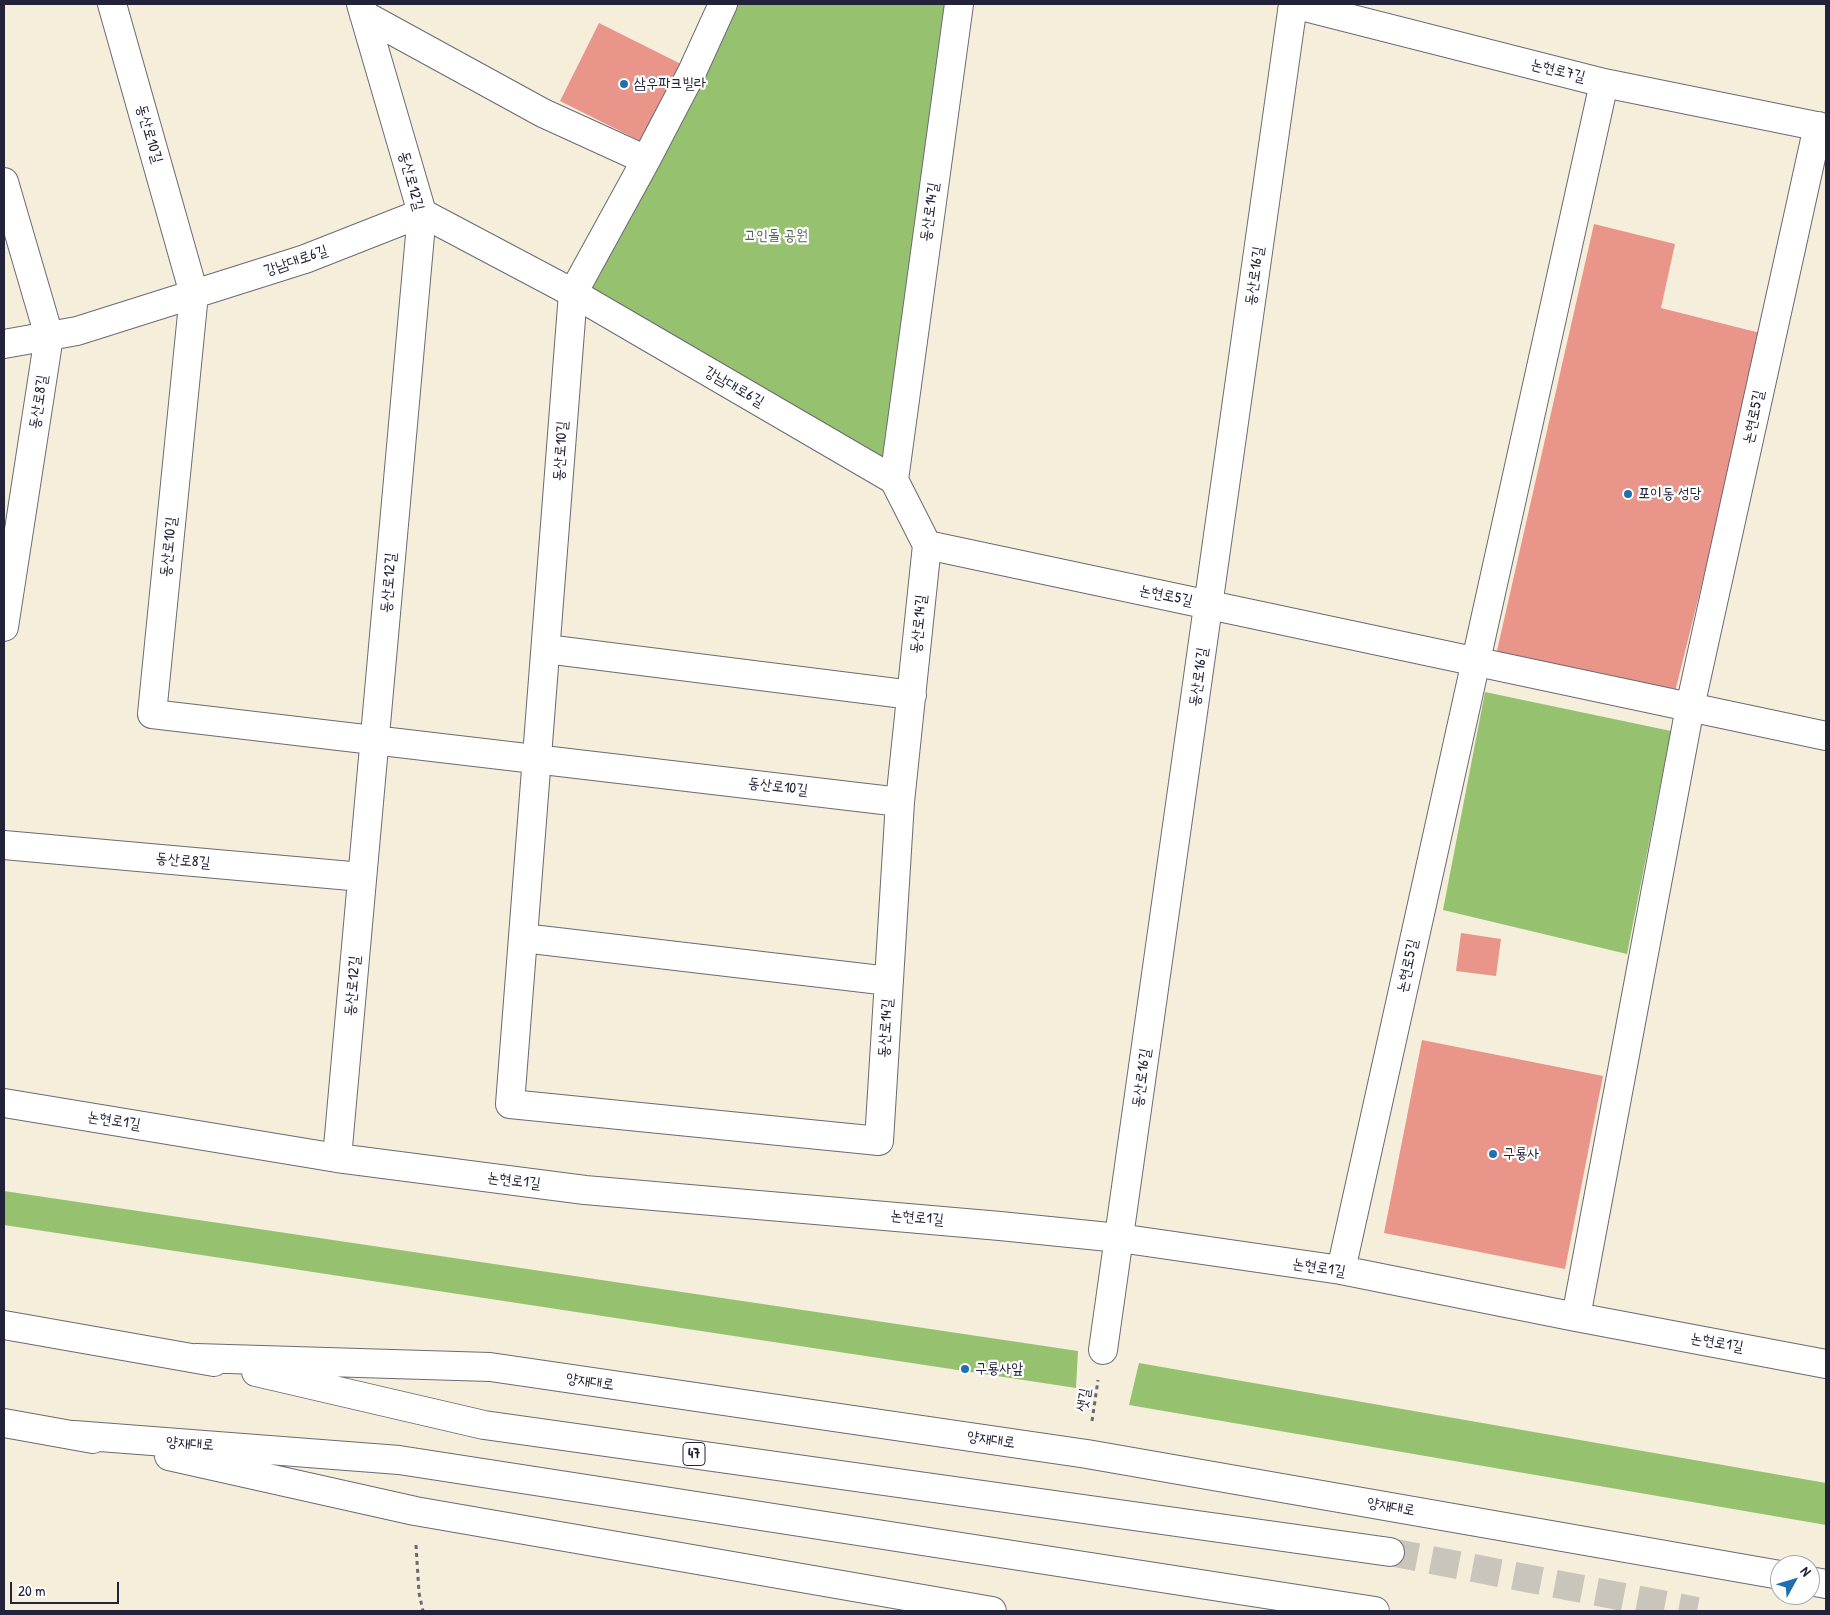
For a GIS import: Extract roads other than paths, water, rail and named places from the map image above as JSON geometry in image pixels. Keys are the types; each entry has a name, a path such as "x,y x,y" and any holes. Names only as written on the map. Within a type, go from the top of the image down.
{"street":[{"name":"동산로10길","path":"112,4 194,294 152,714 900,802"},
{"path":"573,293 692,72 723,4"},
{"name":"동산로14길","path":"894,480 959,4"},
{"name":"논현로7길","path":"1293,4 1604,83 1822,127"},
{"name":"동산로16길","path":"1103,1350 1293,4"},
{"name":"동산로12길","path":"363,9 543,113 646,160"},
{"name":"동산로12길","path":"337,1158 422,213 363,9"},
{"name":"논현로5길","path":"1341,1270 1604,83"},
{"name":"논현로5길","path":"1576,1317 1690,707 1822,127"},
{"name":"동산로8길","path":"4,182 49,336 4,627"},
{"name":"강남대로6길","path":"4,344 78,331 305,259 422,213 573,293 894,480"},
{"name":"동산로10길","path":"510,1104 573,293"},
{"path":"894,480 928,545"},
{"name":"동산로14길","path":"510,1104 879,1141 900,802 928,545"},
{"name":"논현로5길","path":"928,545 1826,736"},
{"path":"546,649 912,695"},
{"name":"동산로8길","path":"4,845 362,877"},
{"path":"523,938 889,981"},
{"name":"논현로1길","path":"4,1103 337,1158 585,1190 1118,1238 1341,1270 1576,1317 1826,1362"},
{"name":"양재대로","path":"4,1325 196,1358 484,1425 1390,1552"},
{"name":"양재대로","path":"196,1358 490,1367 1087,1454 1770,1573"},
{"name":"양재대로","path":"4,1423 74,1435 415,1511 992,1611"},
{"name":"양재대로","path":"74,1435 399,1460 1375,1611"}],"tunnel":[{"path":"1390,1552 1697,1611"}],"place":[{"name":"삼우파크빌라","path":"624,84"},
{"name":"포이동 성당","path":"1628,494"},
{"name":"구룡사","path":"1493,1154"},
{"name":"구룡사앞","path":"965,1369"}],"park label":[{"name":"고인돌 공원","path":"776,236"}]}
